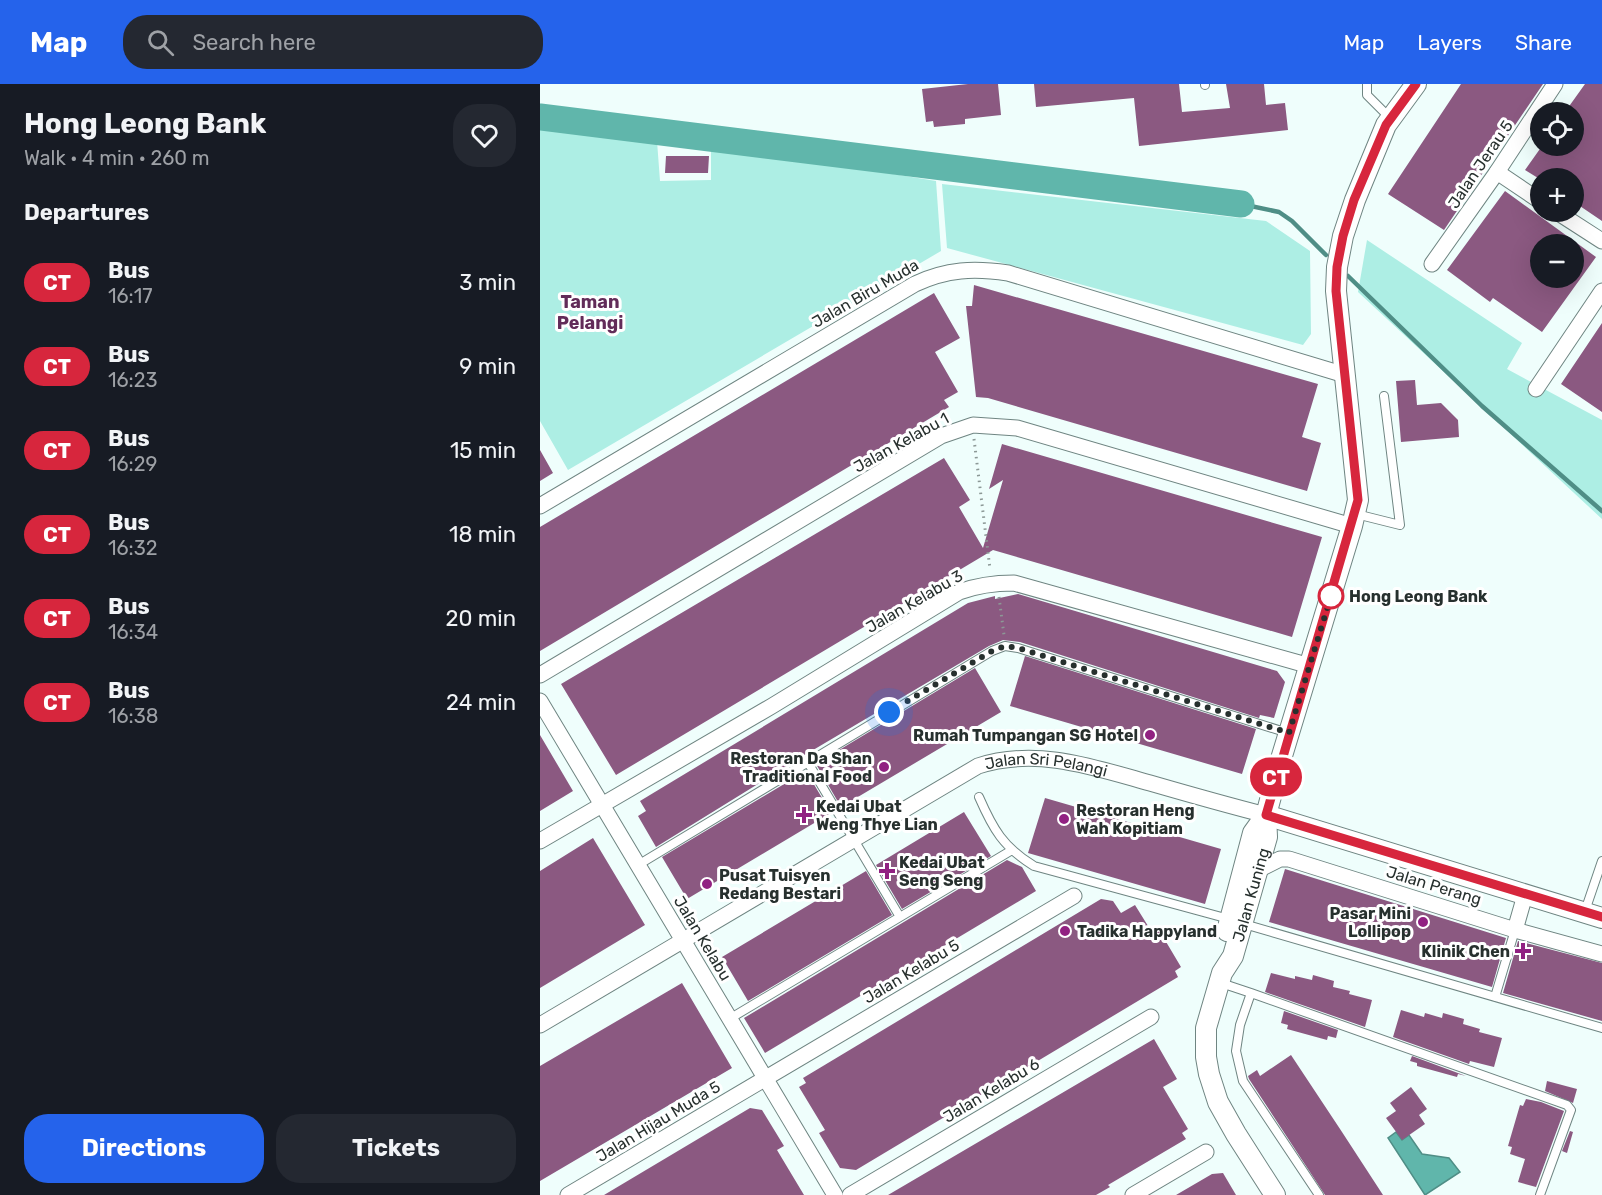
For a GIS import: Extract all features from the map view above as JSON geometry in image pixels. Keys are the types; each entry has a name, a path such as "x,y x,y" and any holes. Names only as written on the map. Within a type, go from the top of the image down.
{"street":[{"name":"Jalan Kuning","path":"1275,1195 1218,1102 1206,1057 1206,1028 1221,978 1221,954 1258,870 1267,837 1266,815 1358,500 1338,316 1337,267 1343,236 1354,200 1390,118 1416,84"},
{"name":"Jalan Jerau 5","path":"1432,264 1555,84"},
{"path":"1497,172 1530,194"},
{"path":"1572,222 1602,242"},
{"name":"Jalan Biru Muda","path":"540,506 934,274 980,269 1008,273 1345,375"},
{"path":"1536,389 1602,291"},
{"name":"Jalan Kelabu 1","path":"540,675 941,436 973,425 1017,428 1353,520"},
{"name":"Jalan Kelabu 3","path":"540,841 772,706 959,592 995,583 1024,586 1310,666"},
{"name":"Jalan Kelabu","path":"540,701 835,1195"},
{"name":"Jalan Sri Pelangi","path":"540,1025 978,766 994,760 1017,757 1060,760 1094,767 1266,815 1593,915"},
{"name":"Jalan Kuning","path":"1236,922 1253,833 1266,815"},
{"name":"Jalan Perang","path":"1258,870 1280,859 1289,859 1515,930 1602,954"},
{"path":"1515,930 1525,895"},
{"name":"Jalan Kelabu 5","path":"766,1078 1074,896"},
{"name":"Jalan Kelabu 6","path":"849,1195 1151,1017"},
{"name":"Jalan Hijau Muda 5","path":"568,1195 766,1078"},
{"path":"1133,1195 1206,1152"}],"lane":[{"path":"1367,84 1367,95 1390,118"},
{"path":"1353,520 1400,525 1384,396"},
{"path":"638,865 807,761 992,651 1005,646 1018,648 1289,733"},
{"path":"807,761 900,917"},
{"path":"979,797 993,828 1012,850 1034,866 1602,1028"},
{"path":"731,1018 1012,850"},
{"path":"1593,915 1602,861"},
{"path":"1495,998 1515,930"},
{"path":"1221,978 1251,993 1567,1105 1571,1110 1540,1195"},
{"path":"1251,993 1240,1025 1236,1051 1243,1081 1319,1195"}],"path":[{"path":"973,425 1005,646"}],"shaded area":[{"path":"540,126 657,141 660,181 711,180 711,144 936,181 941,251 568,470 540,421"},
{"path":"942,184 1266,221 1310,251 1311,334 1303,345 947,248"},
{"path":"1367,240 1522,343 1507,369 1602,420 1602,519 1358,292"},
{"path":"1396,1132 1402,1140 1409,1135 1422,1154 1449,1158 1460,1172 1425,1195 1388,1138"}],"building":[{"path":"968,84 998,84 1001,115 965,119 965,124 934,127 933,121 926,122 922,89"},
{"path":"1034,84 1179,84 1182,112 1230,108 1226,84 1264,84 1266,105 1285,103 1288,130 1139,146 1134,98 1036,107"},
{"path":"1461,84 1543,84 1444,230 1388,194"},
{"path":"1585,84 1602,84 1602,221 1584,209 1584,168 1530,168 1530,173 1525,170 1535,156 1584,156 1584,102 1572,102"},
{"path":"666,156 709,156 708,173 665,173"},
{"path":"1505,191 1530,209 1530,222 1548,222 1564,234 1530,234 1530,288 1574,288 1542,332 1493,298 1490,302 1447,270"},
{"path":"1584,248 1596,257 1584,274"},
{"path":"974,285 1318,384 1302,437 1321,443 1307,491 988,398 976,397 966,306 972,306"},
{"path":"934,293 960,338 935,352 958,392 944,400 949,407 540,651 540,527"},
{"path":"1602,323 1602,412 1561,384"},
{"path":"1415,380 1417,405 1441,403 1458,420 1459,437 1401,442 1396,381"},
{"path":"1002,444 1322,537 1292,637 993,550 616,775 561,684 944,458 970,500 959,507 983,548 1003,480 989,489"},
{"path":"540,450 553,473 540,481"},
{"path":"1018,594 1277,671 1285,682 1274,718 1260,715 1259,718 1020,642 1003,640 989,646 803,756 656,847 638,816 646,811 640,801 968,603 995,596 995,599"},
{"path":"1025,656 1256,729 1242,774 1010,706"},
{"path":"975,668 1001,712 841,807 816,764"},
{"path":"540,735 573,791 540,811"},
{"path":"806,771 831,813 687,899 662,857"},
{"path":"1045,798 1221,849 1205,904 1028,853"},
{"path":"964,812 991,856 902,909 876,865"},
{"path":"593,838 645,925 540,988 540,871"},
{"path":"1007,860 1022,867 1036,891 765,1053 744,1018"},
{"path":"1285,869 1506,938 1492,987 1269,922"},
{"path":"866,871 892,915 748,1001 722,957"},
{"path":"1101,899 1113,901 1121,913 1135,905 1153,934 1159,930 1181,967 1175,971 1178,977 856,1170 840,1168 819,1133 825,1130 799,1087 806,1083 803,1078"},
{"path":"1518,941 1602,963 1602,1021 1503,993"},
{"path":"1271,973 1295,979 1295,976 1312,980 1313,975 1334,981 1333,987 1350,991 1349,994 1372,1000 1365,1027 1265,992"},
{"path":"682,983 732,1068 540,1181 540,1066"},
{"path":"1401,1010 1424,1017 1425,1013 1442,1018 1443,1013 1464,1019 1463,1024 1480,1029 1479,1032 1502,1038 1494,1067 1470,1061 1469,1064 1393,1037"},
{"path":"1284,1011 1338,1030 1336,1038 1328,1036 1327,1040 1287,1029 1288,1025 1281,1023"},
{"path":"1154,1039 1177,1079 1163,1087 1188,1129 1182,1133 1186,1139 1108,1185 1110,1187 1096,1195 888,1195"},
{"path":"1291,1055 1383,1195 1325,1195 1248,1076 1257,1070 1260,1076"},
{"path":"1412,1056 1466,1076 1458,1074 1457,1077 1417,1066 1417,1063 1410,1061"},
{"path":"1547,1081 1577,1089 1573,1103 1545,1091"},
{"path":"1411,1087 1427,1109 1419,1115 1425,1124 1402,1140 1386,1118 1396,1111 1390,1103"},
{"path":"1526,1099 1564,1111 1536,1187 1518,1182 1525,1159 1510,1154 1512,1147 1508,1146 1520,1105 1523,1106"},
{"path":"750,1108 762,1110 784,1146 777,1150 804,1195 604,1195"},
{"path":"1570,1131 1573,1132 1567,1153 1562,1151"},
{"path":"1223,1173 1236,1195 1176,1195 1212,1174"}],"waterway":[{"path":"540,117 1241,204"},
{"path":"1241,204 1279,212 1292,221 1326,255"},
{"path":"1348,276 1482,406 1602,511"}],"bus line":[{"name":"CT","path":"1416,84 1386,125 1354,200 1343,236 1337,267 1336,291 1358,500 1266,815 1602,917"}],"place":[{"name":"Hong Leong Bank","path":"1331,596"},
{"name":"Rumah Tumpangan SG Hotel","path":"1150,735"},
{"name":"Restoran Da Shan Traditional Food","path":"884,767"},
{"name":"Kedai Ubat Weng Thye Lian","path":"804,815"},
{"name":"Restoran Heng Wah Kopitiam","path":"1064,819"},
{"name":"Kedai Ubat Seng Seng","path":"887,871"},
{"name":"Pusat Tuisyen Redang Bestari","path":"707,884"},
{"name":"Pasar Mini Lollipop","path":"1423,922"},
{"name":"Tadika Happyland","path":"1065,931"},
{"name":"Klinik Chen","path":"1523,951"}],"district":[{"name":"Taman Pelangi","path":"590,312"}],"route":[{"path":"889,712 992,651 1005,646 1018,648 1289,733 1331,596"}]}
